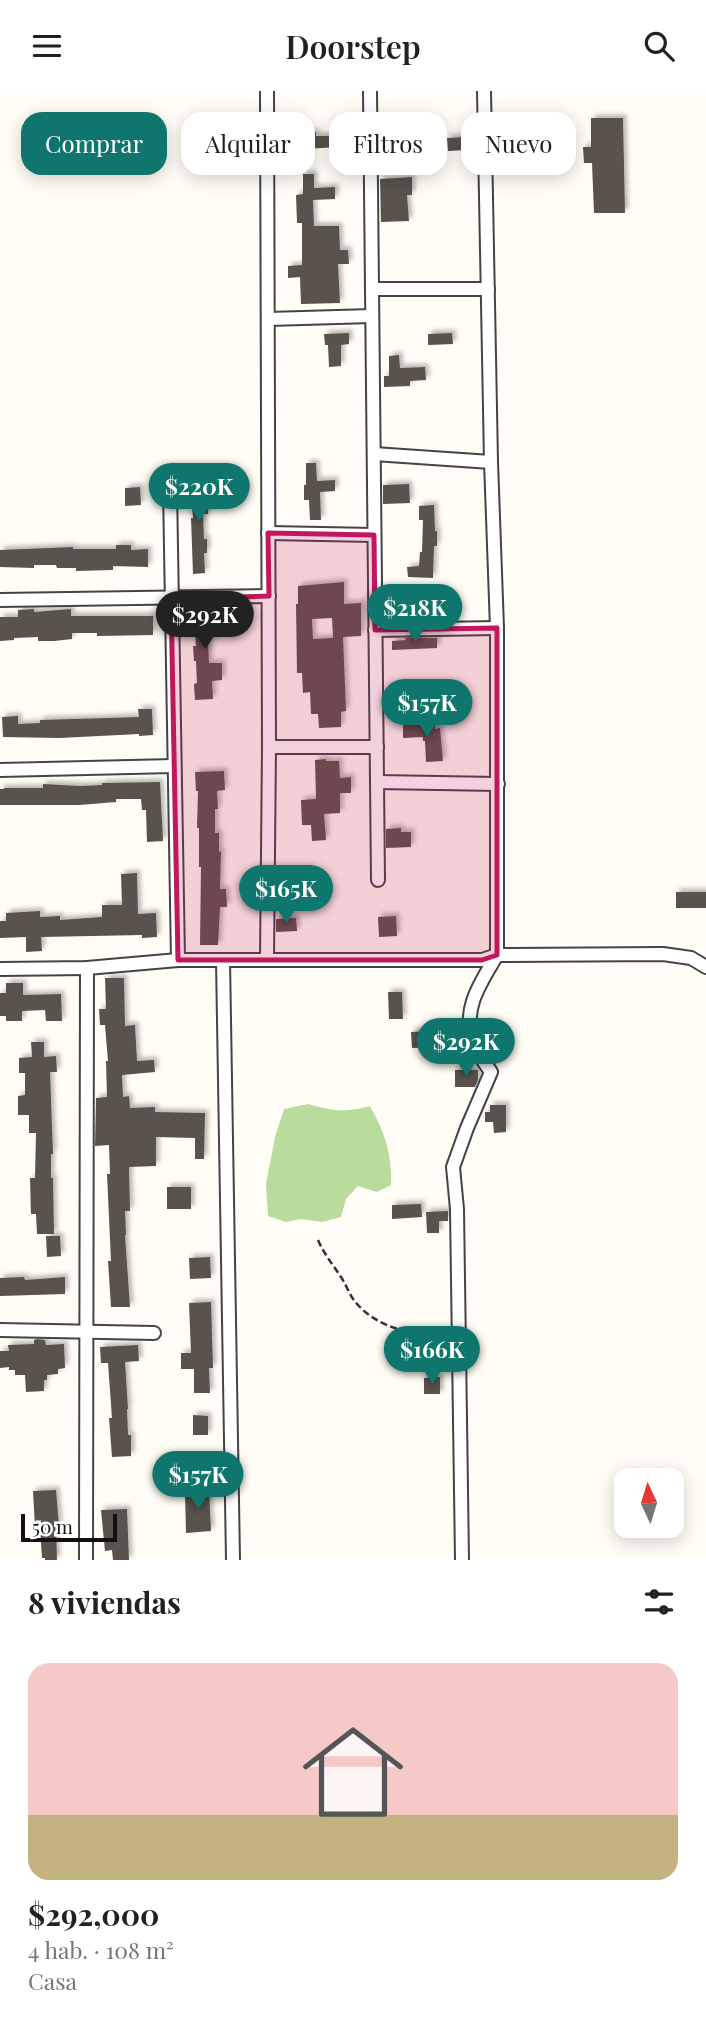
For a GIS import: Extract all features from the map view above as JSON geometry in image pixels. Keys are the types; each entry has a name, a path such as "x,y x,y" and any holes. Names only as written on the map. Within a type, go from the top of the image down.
{"street":[{"path":"267,91 267,959"},
{"path":"370,91 378,880"},
{"path":"462,1560 457,1209 453,1167 491,1072 474,1045 469,1021 475,990 497,955 498,628 491,462 484,91"},
{"path":"372,289 488,289"},
{"path":"268,319 372,316"},
{"path":"374,454 491,462"},
{"path":"170,489 178,960"},
{"path":"268,533 374,535"},
{"path":"0,600 268,596"},
{"path":"375,630 498,628"},
{"path":"269,747 377,747"},
{"path":"0,770 174,766"},
{"path":"377,782 498,784"},
{"path":"0,969 87,968 178,960 482,960 497,955 663,954 691,958 706,967"},
{"path":"223,960 233,1560"},
{"path":"86,1560 87,968"},
{"path":"0,1330 154,1333"}],"path":[{"path":"318,1240 358,1305 382,1324 398,1327 408,1333 459,1335"}],"highlighted area":[{"path":"268,533 374,535 375,630 497,628 497,955 482,960 178,960 171,599 269,596"}],"green space":[{"path":"308,1104 339,1110 370,1106 386,1144 391,1185 377,1192 358,1186 346,1199 341,1217 322,1222 301,1219 286,1222 268,1216 266,1184 275,1137 284,1109"}],"building":[{"path":"591,118 623,118 625,213 594,213 592,163 584,163 583,147 591,147"},
{"path":"315,132 316,136 329,136 329,148 315,148"},
{"path":"461,137 461,150 448,151 447,138"},
{"path":"303,175 314,175 314,188 335,187 335,199 313,200 314,226 339,226 340,250 348,250 349,264 338,264 340,303 301,304 300,277 288,278 288,266 302,265 302,223 297,223 296,195 303,194"},
{"path":"412,177 412,195 407,195 409,221 381,222 380,179"},
{"path":"349,333 349,344 341,345 341,366 329,367 328,345 325,345 324,334"},
{"path":"452,333 453,344 428,345 428,334"},
{"path":"399,355 400,368 425,367 426,380 410,381 410,386 384,387 384,376 389,376 389,356"},
{"path":"306,463 316,463 317,481 335,480 335,491 320,492 321,520 310,520 309,500 304,500"},
{"path":"207,478 208,514 203,514 204,539 207,539 207,553 204,553 205,573 193,574 190,479"},
{"path":"409,484 410,503 383,504 383,485"},
{"path":"140,487 141,505 125,506 125,488"},
{"path":"434,505 437,546 434,546 433,578 408,577 407,567 419,566 422,552 423,520 419,520 419,506"},
{"path":"116,545 131,545 131,550 148,549 148,567 113,566 113,570 76,571 76,568 57,568 56,565 34,565 34,568 0,567 0,550 73,547 116,549"},
{"path":"344,582 344,604 361,603 361,636 343,637 346,711 341,712 341,727 319,728 318,714 311,714 310,692 303,693 302,673 297,673 298,586","holes":["332,618 333,638 313,639 312,619"]},
{"path":"220,605 221,622 209,623 208,641 209,663 222,663 222,680 212,681 213,699 195,700 194,684 197,683 193,606"},
{"path":"34,609 34,612 71,609 71,616 153,616 153,635 97,636 97,633 72,633 72,639 54,641 38,641 38,637 0,641 0,617 18,617 18,610"},
{"path":"405,638 437,638 437,648 392,650 392,641 406,640"},
{"path":"138,709 152,709 153,735 3,737 2,717 18,716 18,724 40,723 40,720 139,717"},
{"path":"435,722 435,729 440,728 443,761 426,762 423,737 403,738 403,725"},
{"path":"315,760 339,761 340,778 351,777 351,793 340,793 340,813 324,814 326,840 312,841 311,825 302,825 301,800 316,799"},
{"path":"224,771 225,790 217,791 215,833 219,833 219,852 221,851 220,889 226,889 227,907 220,907 218,945 200,945 201,867 195,772"},
{"path":"160,782 163,841 147,842 146,810 142,810 141,799 116,799 116,802 79,805 0,805 0,789 4,788 43,788 43,784 81,786"},
{"path":"401,828 401,832 411,832 411,847 386,848 386,829"},
{"path":"137,873 138,914 156,913 157,937 41,937 42,951 26,952 26,937 0,938 0,921 6,921 6,913 40,911 40,917 60,916 60,920 102,917 102,905 122,905 121,874"},
{"path":"676,892 706,892 706,908 676,908"},
{"path":"396,916 397,936 379,937 378,917"},
{"path":"296,918 297,931 276,932 276,919"},
{"path":"105,978 124,978 125,1026 135,1025 137,1061 154,1060 155,1072 122,1075 123,1097 129,1096 130,1108 155,1107 155,1112 205,1113 204,1159 195,1159 195,1138 156,1137 156,1166 129,1167 130,1211 125,1211 125,1235 130,1307 111,1307 108,1261 111,1261 107,1174 110,1174 109,1145 95,1146 96,1098 107,1097 105,1025 100,1025 99,1009 106,1009"},
{"path":"6,983 23,983 23,995 61,994 62,1021 46,1021 45,1010 22,1011 22,1021 6,1021 6,1016 0,1016 0,993 6,993"},
{"path":"388,992 402,992 403,1019 389,1019"},
{"path":"452,1028 453,1042 434,1043 434,1047 412,1048 411,1032"},
{"path":"31,1042 44,1042 44,1057 56,1056 57,1072 50,1072 54,1234 37,1234 36,1214 31,1214 30,1178 35,1178 36,1133 29,1133 29,1115 18,1115 18,1096 25,1095 25,1073 19,1073 19,1058 32,1057"},
{"path":"455,1070 478,1070 475,1087 455,1087"},
{"path":"490,1105 506,1105 506,1132 494,1133 493,1122 485,1122 485,1112 490,1112"},
{"path":"167,1187 191,1187 191,1209 167,1209"},
{"path":"421,1204 422,1217 392,1219 392,1205"},
{"path":"448,1211 448,1221 439,1221 439,1233 427,1233 426,1212"},
{"path":"46,1236 60,1236 61,1256 47,1257"},
{"path":"210,1257 211,1278 190,1279 189,1258"},
{"path":"24,1277 25,1280 65,1277 65,1294 0,1296 0,1278"},
{"path":"211,1302 213,1368 209,1368 210,1393 194,1393 194,1369 181,1369 181,1353 191,1353 189,1303"},
{"path":"37,1339 45,1340 46,1345 64,1344 65,1368 58,1369 58,1374 47,1375 44,1391 26,1392 25,1375 15,1375 15,1370 9,1370 9,1367 0,1368 0,1351 9,1351 8,1345 34,1344"},
{"path":"138,1345 139,1361 125,1362 131,1456 112,1457 108,1363 101,1363 100,1347"},
{"path":"440,1377 440,1394 424,1394 424,1378"},
{"path":"193,1415 208,1416 208,1435 193,1435"},
{"path":"56,1490 59,1526 56,1526 57,1560 45,1560 42,1558 40,1527 35,1527 33,1491"},
{"path":"209,1490 211,1531 186,1533 185,1491"},
{"path":"127,1509 129,1560 113,1560 112,1550 105,1551 101,1510"}]}
